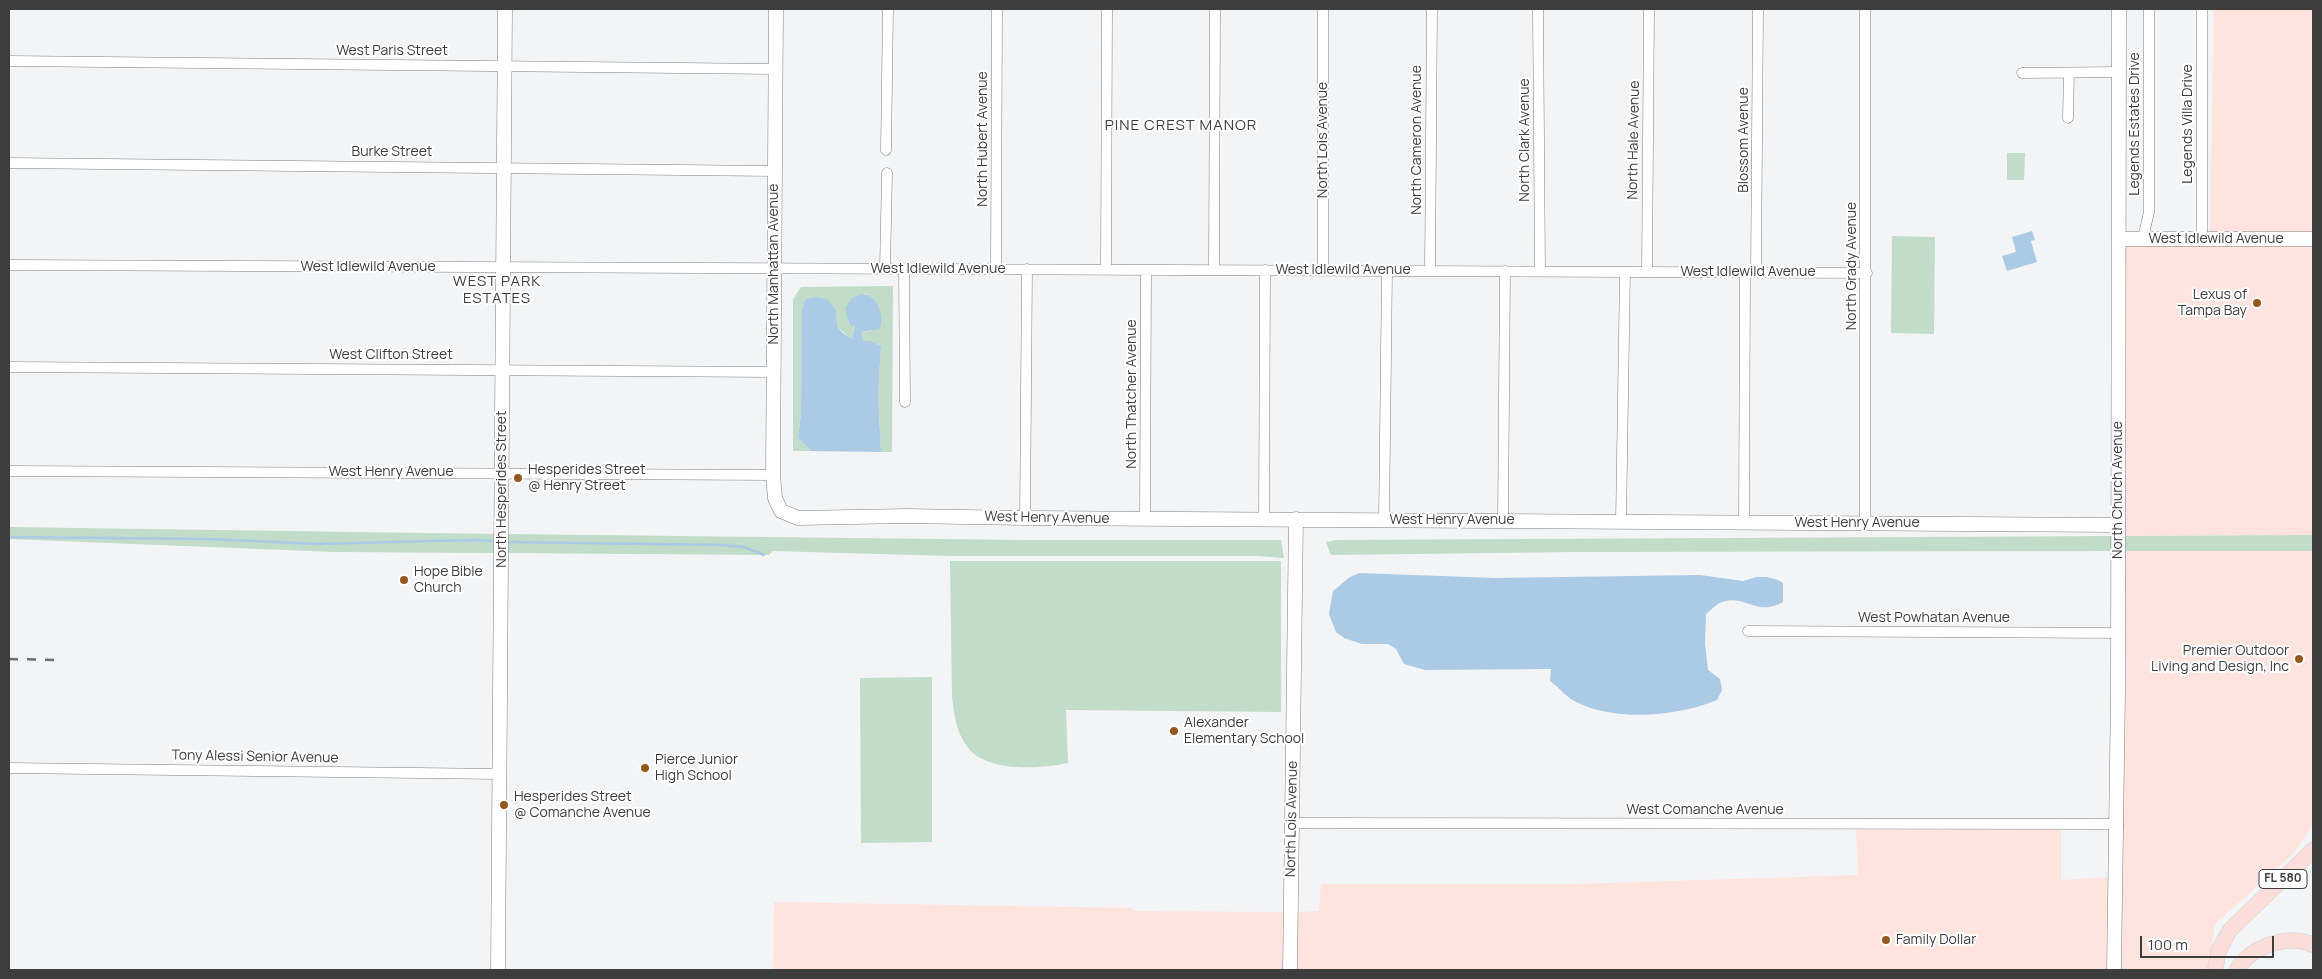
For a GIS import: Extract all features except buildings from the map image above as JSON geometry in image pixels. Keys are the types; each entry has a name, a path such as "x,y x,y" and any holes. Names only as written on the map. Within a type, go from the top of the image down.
{"main road":[{"name":"FL 580","path":"2215,970 2219,950 2230,930 2313,850"},
{"path":"2237,970 2240,964 2254,952 2272,943 2292,941 2313,945"}],"street":[{"name":"North Hesperides Street","path":"498,970 505,9"},
{"name":"North Manhattan Avenue","path":"776,9 772,475 774,498 781,511 787,514"},
{"path":"886,150 888,9"},
{"name":"North Hubert Avenue","path":"996,269 997,9"},
{"path":"1106,269 1107,9"},
{"path":"1214,270 1215,9"},
{"name":"North Lois Avenue","path":"1323,9 1323,270"},
{"name":"North Cameron Avenue","path":"1430,271 1432,9"},
{"name":"North Clark Avenue","path":"1538,9 1540,271"},
{"name":"North Hale Avenue","path":"1647,272 1649,9"},
{"name":"Blossom Avenue","path":"1756,272 1758,9"},
{"name":"North Grady Avenue","path":"1865,523 1866,9"},
{"name":"North Church Avenue","path":"2114,970 2118,824 2119,633 2119,9"},
{"name":"Legends Estates Drive","path":"2143,238 2149,212 2149,9"},
{"name":"Legends Villa Drive","path":"2202,9 2202,239"},
{"name":"West Paris Street","path":"9,62 505,65 775,69"},
{"path":"2022,73 2118,72"},
{"path":"2068,118 2069,73"},
{"name":"Burke Street","path":"9,163 775,171"},
{"path":"885,268 887,173"},
{"name":"West Idlewild Avenue","path":"2119,238 2313,239"},
{"name":"West Idlewild Avenue","path":"9,265 1866,273"},
{"path":"904,269 905,402"},
{"path":"1025,518 1027,269"},
{"name":"North Thatcher Avenue","path":"1145,519 1146,270"},
{"path":"1264,519 1266,270"},
{"path":"1384,520 1387,271"},
{"path":"1504,271 1504,521"},
{"path":"1621,521 1625,272"},
{"path":"1744,522 1745,272"},
{"name":"West Clifton Street","path":"9,367 773,372"},
{"name":"West Henry Avenue","path":"9,471 501,472 772,475"},
{"name":"West Henry Avenue","path":"787,514 798,518 906,516 2118,525"},
{"name":"North Lois Avenue","path":"1290,970 1296,519"},
{"name":"West Powhatan Avenue","path":"1748,631 2119,633"},
{"name":"Tony Alessi Senior Avenue","path":"9,768 500,774"},
{"name":"West Comanche Avenue","path":"1292,823 2118,824"}],"shaded area":[{"path":"2214,9 2313,9 2313,234 2210,234"},
{"path":"2124,244 2313,244 2313,535 2123,536 2123,417 2126,398"},
{"path":"2123,551 2313,551 2313,824 2294,853 2215,924 2209,970 2118,970"},
{"path":"1856,830 2061,830 2061,880 2111,877 2109,970 1295,970 1296,912 1319,911 1321,884 1577,884 1858,875"},
{"path":"774,902 1133,908 1133,911 1286,912 1286,970 773,970"}],"green space":[{"path":"2007,153 2025,153 2024,180 2007,180"},
{"path":"1892,236 1935,237 1934,334 1891,333"},
{"path":"893,286 892,452 881,452 878,395 881,346 871,341 864,341 861,332 870,331 881,324 878,307 866,294 852,298 855,326 852,340 839,328 835,320 836,315 802,309 801,414 798,438 811,451 793,451 793,299 801,287"},
{"path":"9,527 497,534 497,553 334,552 9,539"},
{"path":"506,534 1024,540 1281,540 1284,558 1259,556 950,556 773,551 769,555 506,553"},
{"path":"2313,535 2313,551 2123,551 2123,536"},
{"path":"2113,536 2113,551 1573,552 1331,555 1326,542 1336,540"},
{"path":"950,561 1281,561 1281,712 1066,710 1068,763 1042,767 1013,767 985,760 974,754 966,745 960,734 955,716 952,697"},
{"path":"932,677 932,842 861,843 860,678"}],"water":[{"path":"2032,231 2035,240 2031,241 2037,262 2007,271 2002,256 2016,252 2012,237"},
{"path":"861,294 867,295 876,301 881,318 880,329 861,332 864,341 871,341 881,346 878,395 881,452 811,451 798,438 801,414 802,309 805,300 813,297 827,299 836,310 838,327 852,339 855,326 850,325 845,309 852,298"},
{"path":"1359,573 1495,578 1700,575 1743,581 1756,577 1767,577 1783,583 1783,602 1765,607 1730,600 1720,603 1706,614 1705,644 1708,670 1720,679 1722,690 1717,700 1701,706 1664,713 1626,714 1590,708 1574,701 1550,681 1551,669 1425,670 1404,664 1396,649 1388,644 1362,644 1344,638 1336,632 1329,614 1333,591 1350,577"}],"waterway":[{"path":"9,537 209,539 317,544 497,541"},
{"path":"505,542 722,545 744,547 764,555"}],"railway":[{"path":"9,659 60,660"}],"place":[{"name":"Lexus of Tampa Bay","path":"2257,303"},
{"name":"Hesperides Street @ Henry Street","path":"518,478"},
{"name":"Hope Bible Church","path":"404,580"},
{"name":"Premier Outdoor Living and Design, Inc","path":"2299,659"},
{"name":"Alexander Elementary School","path":"1174,731"},
{"name":"Pierce Junior High School","path":"645,768"},
{"name":"Hesperides Street @ Comanche Avenue","path":"504,805"},
{"name":"Family Dollar","path":"1886,940"}],"district":[{"name":"PINE CREST MANOR","path":"1181,126"},
{"name":"WEST PARK ESTATES","path":"497,290"}]}
